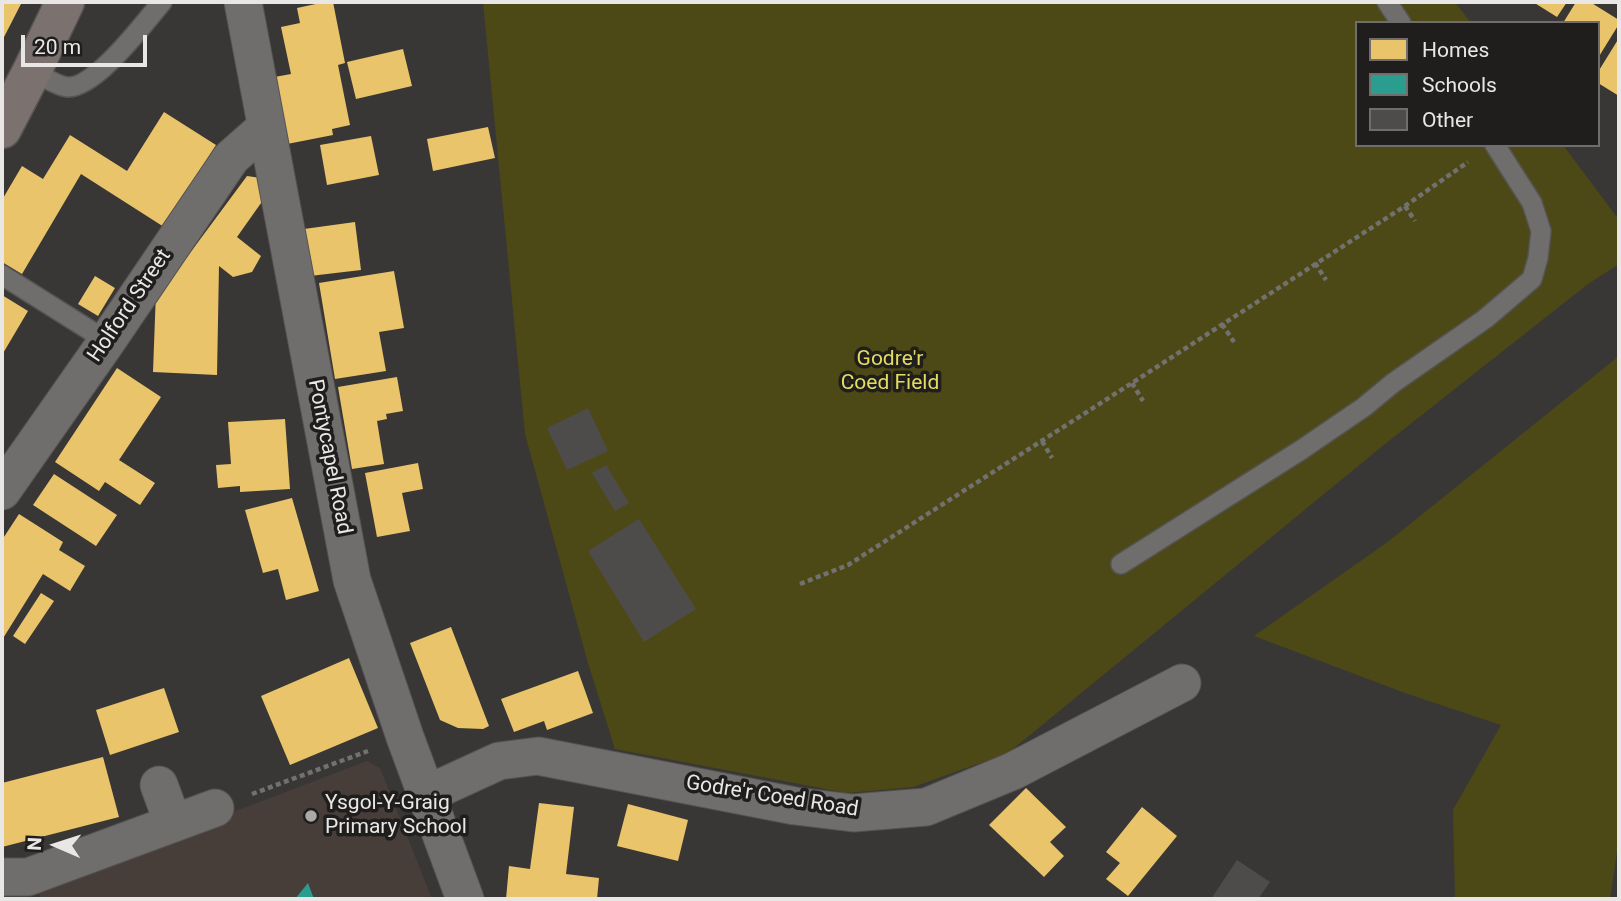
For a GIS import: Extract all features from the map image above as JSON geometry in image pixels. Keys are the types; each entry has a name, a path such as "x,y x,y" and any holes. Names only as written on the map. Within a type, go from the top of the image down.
{"main road":[{"path":"2,129 65,2"}],"street":[{"name":"Pontycapel Road","path":"243,2 352,580 405,737 465,899"},
{"name":"Holford Street","path":"2,491 231,158 265,128"},
{"name":"Godre'r Coed Road","path":"427,794 499,761 538,756 795,806 853,813 926,807 1013,771 1182,683"},
{"path":"159,785 173,823"},
{"path":"2,877 28,877 215,807"}],"lane":[{"path":"32,71 65,87 79,86 97,76 163,2"},
{"path":"1387,2 1400,21"},
{"path":"1121,564 1364,407 1485,319 1532,279 1541,231 1532,203 1496,147"},
{"path":"2,275 107,341"}],"path":[{"path":"800,584 848,565 1405,206 1471,160"},
{"path":"1405,206 1415,220"},
{"path":"1315,263 1326,280"},
{"path":"1222,324 1234,342"},
{"path":"1132,383 1143,401"},
{"path":"1042,441 1052,458"},
{"path":"215,807 405,737"}],"shaded area":[{"name":"Ysgol-Y-Graig Primary School","path":"367,761 380,768 432,899 41,899 37,887"}],"green space":[{"name":"Godre'r Coed Field","path":"483,2 1455,2 1469,21 1355,21 1355,147 1564,147 1619,220 1619,264 1588,284 1385,444 1008,753 913,787 847,793 615,749 588,663 525,434"},
{"path":"1619,356 1619,838 1610,899 1455,899 1453,810 1501,725 1405,693 1254,636 1389,541"}],"building: Homes":[{"path":"2,2 22,2 2,41"},
{"path":"333,2 345,63 338,65 350,125 332,129 333,135 282,145 269,78 291,74 281,27 300,23 297,8"},
{"path":"1533,2 1567,2 1557,17"},
{"path":"1576,2 1590,2 1619,20 1619,24 1600,55 1600,21 1564,21"},
{"path":"1619,38 1619,96 1600,84 1600,69"},
{"path":"403,49 412,86 356,99 347,62"},
{"path":"164,112 216,145 164,227 81,174 22,274 2,262 2,200 22,166 43,179 70,135 127,171"},
{"path":"488,127 495,158 433,171 427,139"},
{"path":"371,136 379,175 327,185 320,145"},
{"path":"247,176 261,178 266,196 237,237 261,256 252,272 233,277 219,266 217,375 153,372 156,291 187,257"},
{"path":"355,222 361,270 310,276 304,229"},
{"path":"394,271 404,328 379,332 386,371 335,379 319,283"},
{"path":"95,276 115,288 98,316 78,304"},
{"path":"2,295 28,311 2,355"},
{"path":"117,368 161,397 119,460 155,483 140,505 105,482 99,491 55,462"},
{"path":"397,377 403,411 386,414 387,419 377,421 384,464 352,469 338,387"},
{"path":"285,419 290,489 240,492 240,486 218,488 216,465 231,464 228,422"},
{"path":"418,463 423,489 402,493 410,531 377,537 365,473"},
{"path":"54,474 117,515 96,546 33,505"},
{"path":"292,498 319,591 286,600 278,569 263,573 245,510"},
{"path":"19,514 63,542 59,550 85,566 70,591 43,574 2,640 2,540"},
{"path":"41,593 54,601 25,644 13,636"},
{"path":"451,627 489,726 483,729 458,728 440,720 410,643"},
{"path":"349,658 378,728 290,765 261,696"},
{"path":"578,671 593,713 547,730 544,721 514,732 501,699"},
{"path":"164,688 179,732 110,755 96,710"},
{"path":"103,757 119,817 2,847 2,783"},
{"path":"1026,788 1066,827 1050,842 1064,856 1044,877 989,825"},
{"path":"539,803 574,807 566,874 599,878 597,899 506,899 509,866 530,869"},
{"path":"628,804 688,820 678,861 617,846"},
{"path":"1142,807 1177,836 1128,896 1106,879 1120,863 1106,852"}],"building: Schools":[{"path":"308,883 314,899 295,899"}],"building: Other":[{"path":"588,408 608,451 567,470 547,428"},
{"path":"606,465 629,503 615,511 592,473"},
{"path":"639,519 696,609 644,642 588,551"},
{"path":"1237,860 1270,882 1258,899 1211,899"}],"place":[{"name":"Ysgol-Y-Graig Primary School","path":"311,816"}]}
